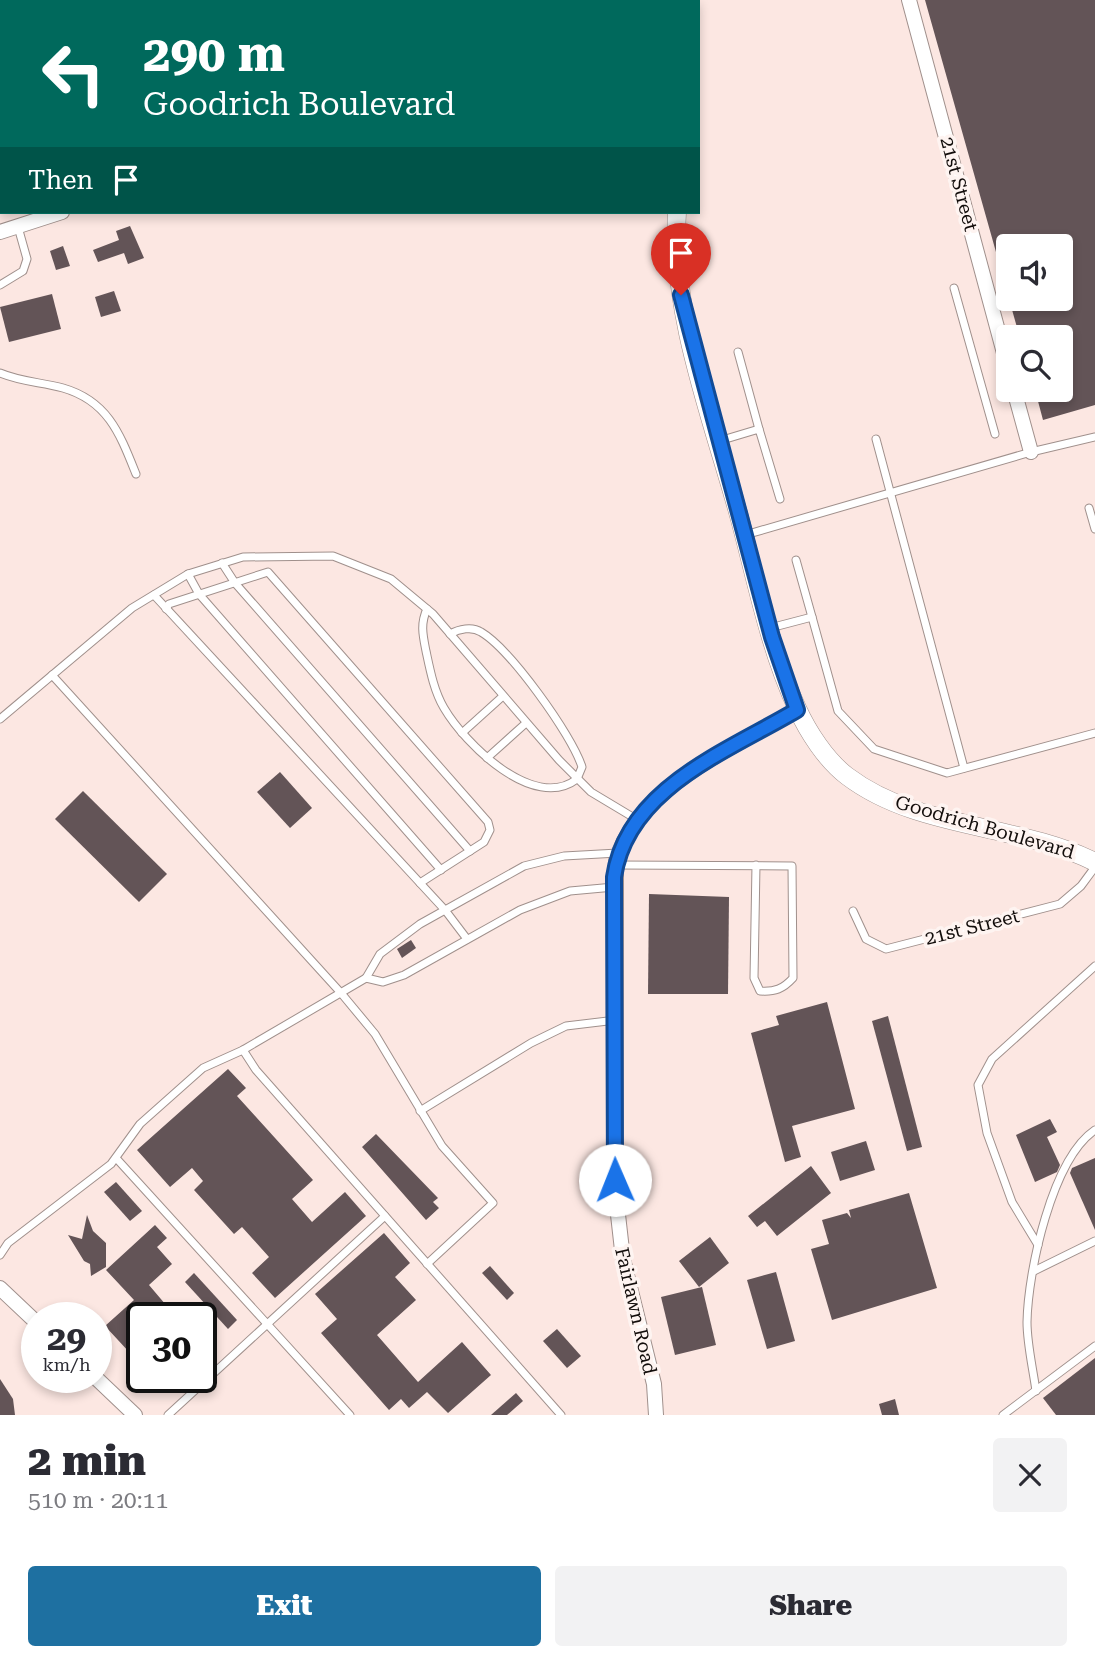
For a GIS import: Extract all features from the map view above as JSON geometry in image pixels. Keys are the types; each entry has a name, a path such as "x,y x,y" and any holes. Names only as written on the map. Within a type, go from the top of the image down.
{"street":[{"name":"21st Street","path":"909,0 996,325"},
{"path":"0,232 56,214"},
{"name":"Goodrich Boulevard","path":"677,214 677,263 681,295 769,628 797,710 836,766 876,793 935,816 1060,846 1095,862"},
{"path":"1017,402 1031,452"},
{"name":"Fairlawn Road","path":"656,1415 654,1384 618,1228 615,1164 614,887 617,859 636,819 658,796 683,777 797,710"},
{"path":"0,1288 21,1307"},
{"path":"112,1393 135,1415"}],"lane":[{"path":"0,285 23,271 27,259 18,226"},
{"path":"954,288 995,434"},
{"path":"738,352 780,499"},
{"path":"0,373 23,382 62,388 95,401 120,436 136,474"},
{"path":"719,441 760,429"},
{"path":"744,536 1031,452 1095,437"},
{"path":"876,439 964,768"},
{"path":"1089,508 1095,529"},
{"path":"0,719 132,608 188,574 243,556 333,556 391,579 427,610 578,779 591,792 636,819"},
{"path":"263,556 268,572 488,822 488,837 420,883"},
{"path":"796,560 838,711 874,749 947,773 1095,733"},
{"path":"222,563 235,583 470,851"},
{"path":"166,609 170,604 268,572"},
{"path":"188,574 199,594 441,870"},
{"path":"154,595 445,910 467,939"},
{"path":"427,610 422,630 430,673 443,707 462,733 499,769 549,788 568,786 578,779 582,767 568,735 498,647 481,632 472,629 450,634"},
{"path":"769,628 812,617"},
{"path":"52,675 341,993 374,1034 442,1146 493,1203 428,1264"},
{"path":"462,733 503,696"},
{"path":"487,758 526,723"},
{"path":"0,1255 8,1243 116,1158 140,1125 203,1068 243,1050 366,978 380,954 420,924 524,866 564,856 792,866 793,978 785,988 760,991 754,978 755,865"},
{"name":"21st Street","path":"853,911 866,939 886,949 1060,904 1081,886 1095,867"},
{"path":"366,978 383,982 404,975 520,910 570,891 614,887"},
{"path":"1038,1245 1012,1202 986,1133 978,1085 992,1059 1095,966"},
{"path":"420,1111 531,1043 566,1026 616,1020"},
{"path":"243,1050 256,1070 557,1413"},
{"path":"1036,1391 1027,1322 1038,1245 1057,1183 1081,1139 1095,1130"},
{"path":"116,1158 350,1415"},
{"path":"168,1415 385,1216"},
{"path":"1034,1271 1095,1241"},
{"path":"1003,1415 1095,1346"}],"shaded area":[{"path":"700,0 1095,0 1095,1415 0,1415 0,214 700,214"}],"building":[{"path":"925,0 1095,0 1095,405 1043,420 1038,402 1073,402 1073,325 1016,325 1012,311 1073,311 1073,234 996,234 996,252"},
{"path":"130,226 144,258 128,264 124,253 98,262 93,250 119,240 116,231"},
{"path":"63,246 70,266 56,270 50,251"},
{"path":"114,291 121,311 101,317 95,297"},
{"path":"52,294 61,329 9,342 0,307"},
{"path":"280,772 312,808 290,828 257,792"},
{"path":"83,791 167,874 139,902 55,819"},
{"path":"649,894 729,897 728,994 648,994"},
{"path":"411,940 416,948 402,958 397,949"},
{"path":"827,1002 855,1109 792,1126 801,1157 785,1162 751,1033 779,1025 776,1016"},
{"path":"888,1016 922,1147 907,1151 872,1021"},
{"path":"228,1069 246,1088 237,1096 313,1180 292,1199 312,1222 345,1192 366,1216 275,1298 252,1273 269,1257 242,1227 234,1234 194,1190 203,1181 192,1168 170,1187 137,1150"},
{"path":"1050,1119 1057,1132 1047,1137 1060,1165 1057,1172 1035,1182 1016,1135"},
{"path":"376,1134 438,1198 433,1202 439,1208 426,1220 362,1147"},
{"path":"866,1141 875,1170 840,1181 831,1152"},
{"path":"1095,1158 1095,1230 1070,1173 1072,1168"},
{"path":"811,1166 831,1193 777,1236 765,1221 757,1227 748,1216"},
{"path":"116,1182 142,1211 130,1221 104,1192"},
{"path":"909,1193 937,1288 832,1320 811,1249 829,1244 822,1220 847,1213 851,1218 849,1210"},
{"path":"87,1215 93,1231 106,1243 106,1267 91,1276 90,1264 84,1261 68,1235 82,1239"},
{"path":"155,1225 167,1238 157,1247 172,1264 149,1285 163,1302 132,1302 134,1300 106,1270"},
{"path":"384,1233 410,1263 395,1277 416,1300 377,1335 418,1382 462,1342 491,1375 448,1413 427,1392 409,1408 401,1399 389,1410 321,1333 337,1319 315,1294"},
{"path":"710,1237 729,1263 699,1287 679,1261"},
{"path":"490,1266 514,1293 507,1300 482,1273"},
{"path":"776,1272 795,1341 767,1349 747,1280"},
{"path":"194,1273 237,1320 228,1329 217,1317 217,1302 203,1302 185,1282"},
{"path":"702,1287 716,1345 675,1355 661,1297"},
{"path":"126,1307 126,1349 112,1334 112,1320"},
{"path":"557,1329 581,1356 567,1368 543,1341"},
{"path":"1095,1358 1095,1415 1056,1415 1043,1398"},
{"path":"0,1379 13,1399 15,1415 0,1415"},
{"path":"516,1393 523,1401 507,1415 491,1415"},
{"path":"895,1399 899,1415 882,1415 879,1404"}],"route":[{"path":"615,1180 614,877 621,846 636,819 658,796 683,777 797,710 772,637 687,326 681,295"}]}
